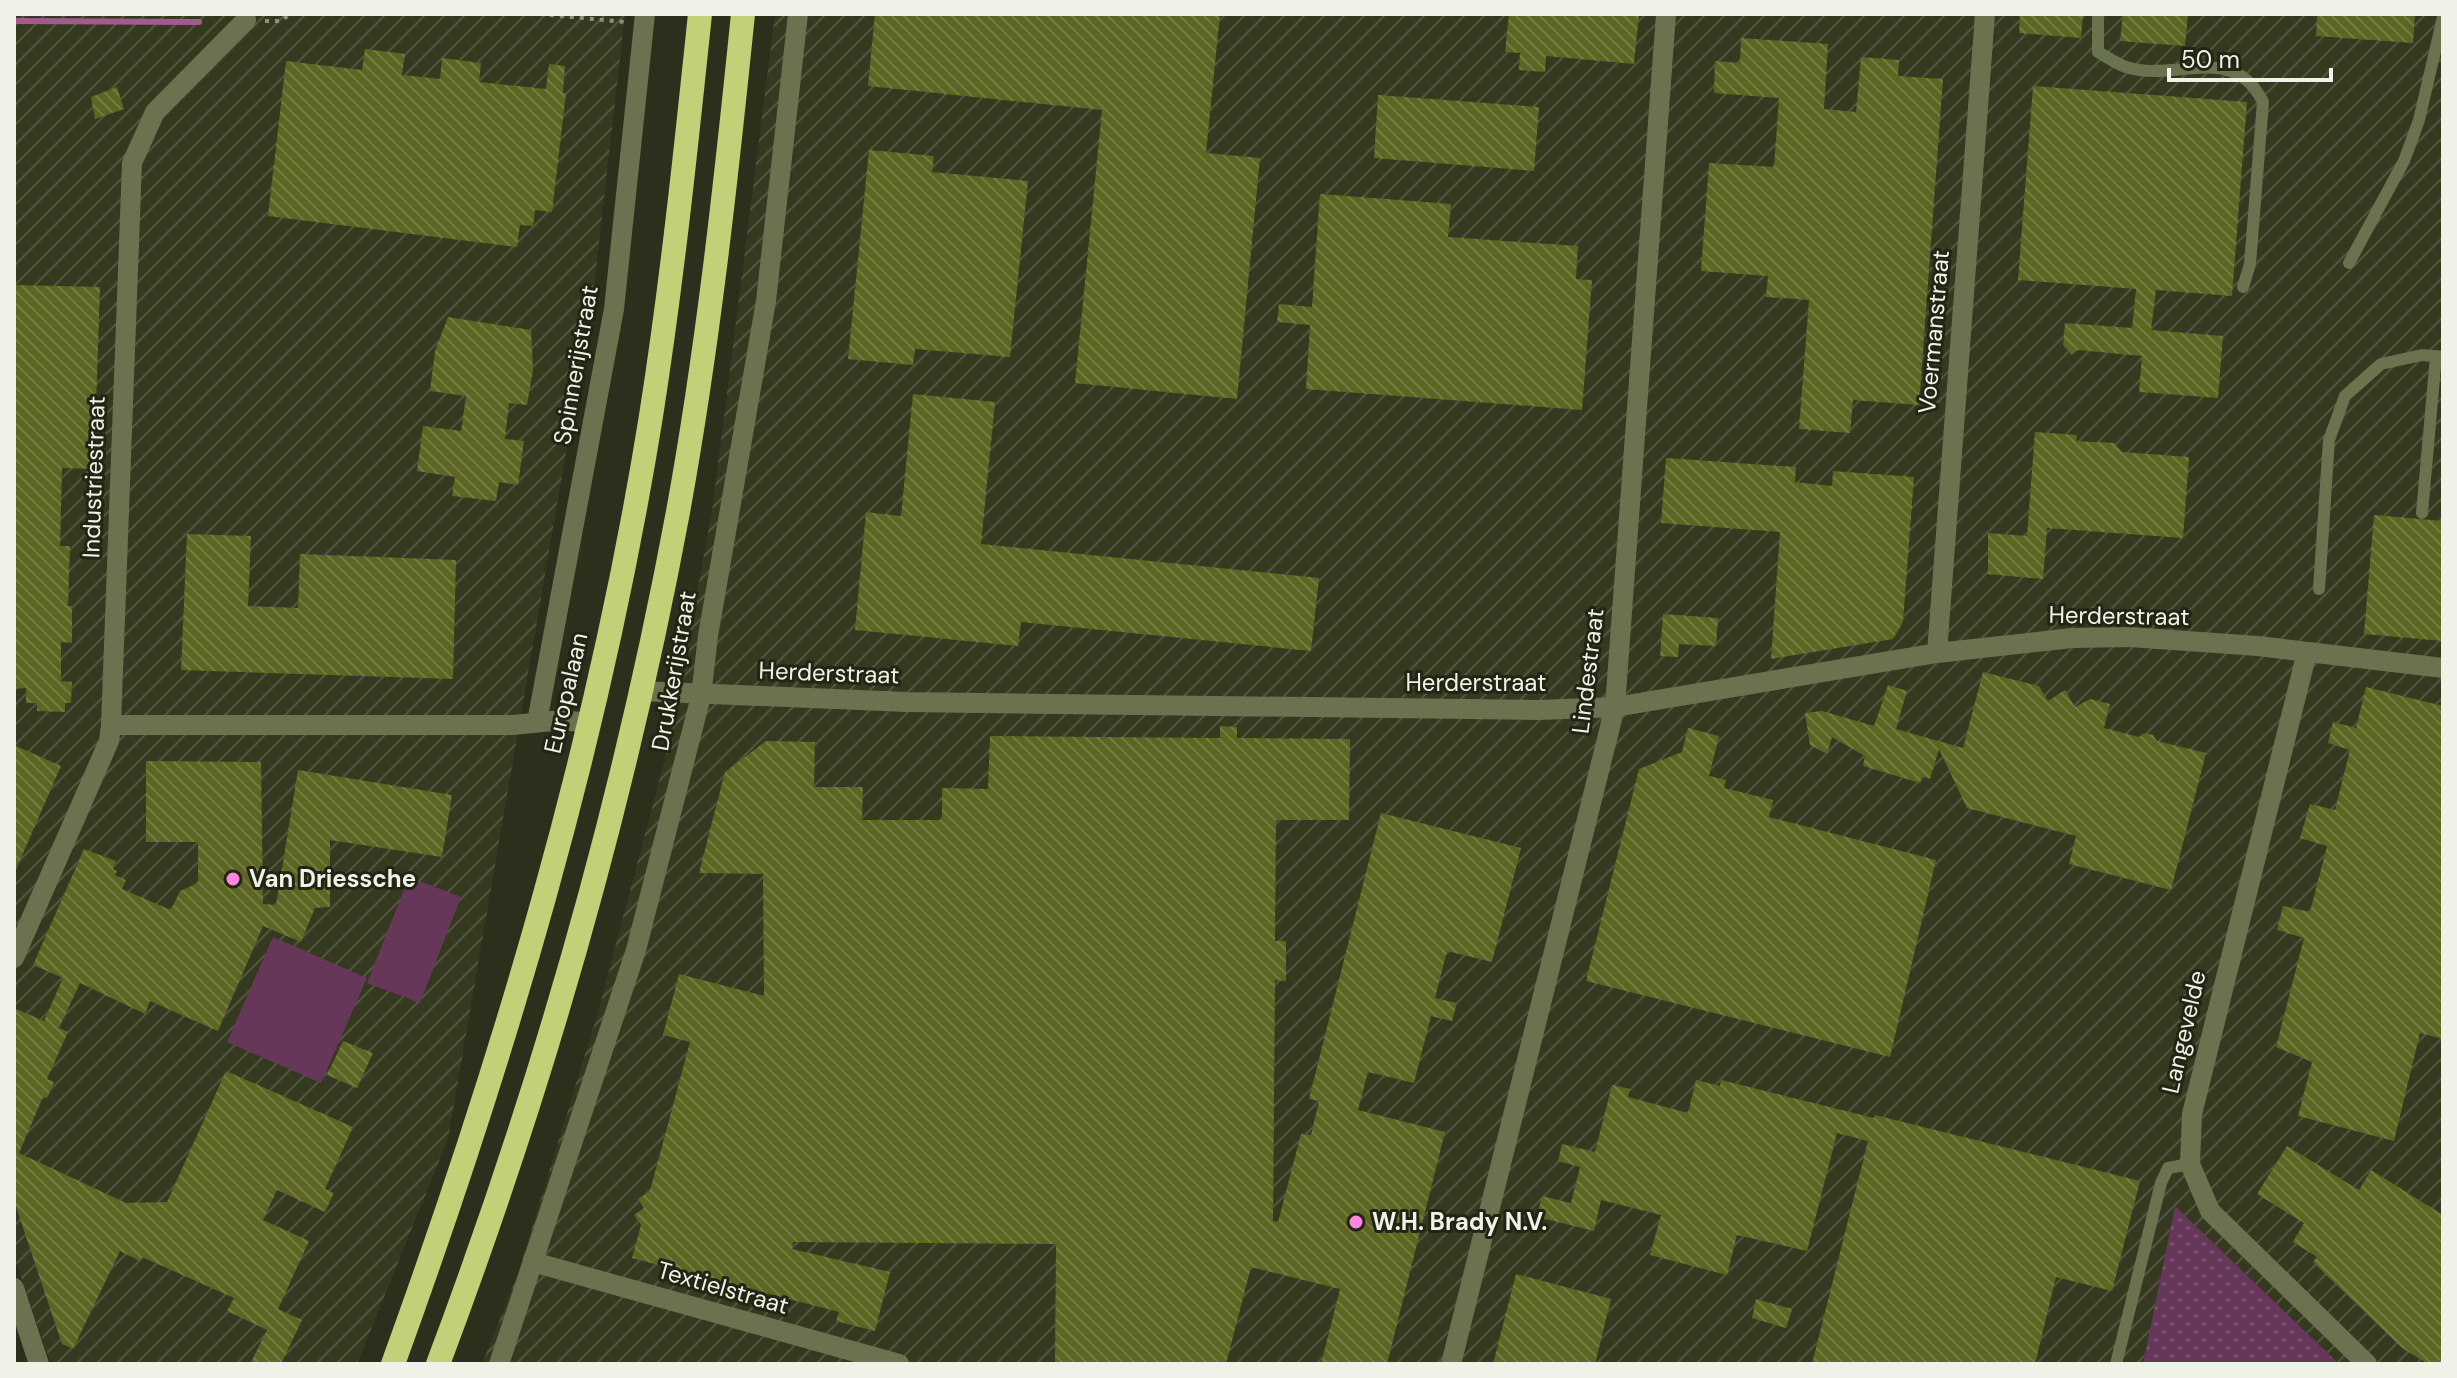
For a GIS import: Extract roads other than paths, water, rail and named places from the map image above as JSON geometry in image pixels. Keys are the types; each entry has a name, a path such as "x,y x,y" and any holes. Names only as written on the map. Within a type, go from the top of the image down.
{"highway":[{"name":"Europalaan","path":"393,1364 452,1201 516,1000 588,723 651,418 669,292 700,14"},
{"path":"438,1364 483,1246 554,1021 589,900 639,691 678,512 712,297 743,14"}],"street":[{"name":"Drukkerijstraat","path":"499,1364 636,950 701,696 708,636 766,301 798,14"},
{"name":"Lindestraat","path":"1451,1364 1615,707 1666,14"},
{"name":"Voermanstraat","path":"1937,653 1985,14"},
{"name":"Spinnerijstraat","path":"537,722 614,309 645,19"},
{"name":"Industriestraat","path":"14,958 109,741 132,163 155,112 246,20"},
{"name":"Herderstraat","path":"639,691 701,696 1538,710 1615,707 2013,642 2130,637 2307,652 2443,668"},
{"name":"Langevelde","path":"2307,652 2195,1099 2190,1164 2210,1211 2367,1364"},
{"path":"111,725 588,723"},
{"name":"Textielstraat","path":"533,1262 899,1364"},
{"path":"14,1288 39,1364"}],"lane":[{"path":"2098,14 2098,52 2127,68 2233,70 2254,82 2263,102 2250,264 2243,287"},
{"path":"2349,263 2404,161 2426,95 2443,17"},
{"path":"2319,589 2329,440 2345,396 2381,364 2422,355 2439,356 2422,513"},
{"path":"2116,1364 2161,1183 2168,1168 2190,1164"}],"waterway":[{"path":"14,21 199,22"}],"place":[{"name":"Van Driessche","path":"233,879"},
{"name":"W.H. Brady N.V.","path":"1356,1222"}]}
